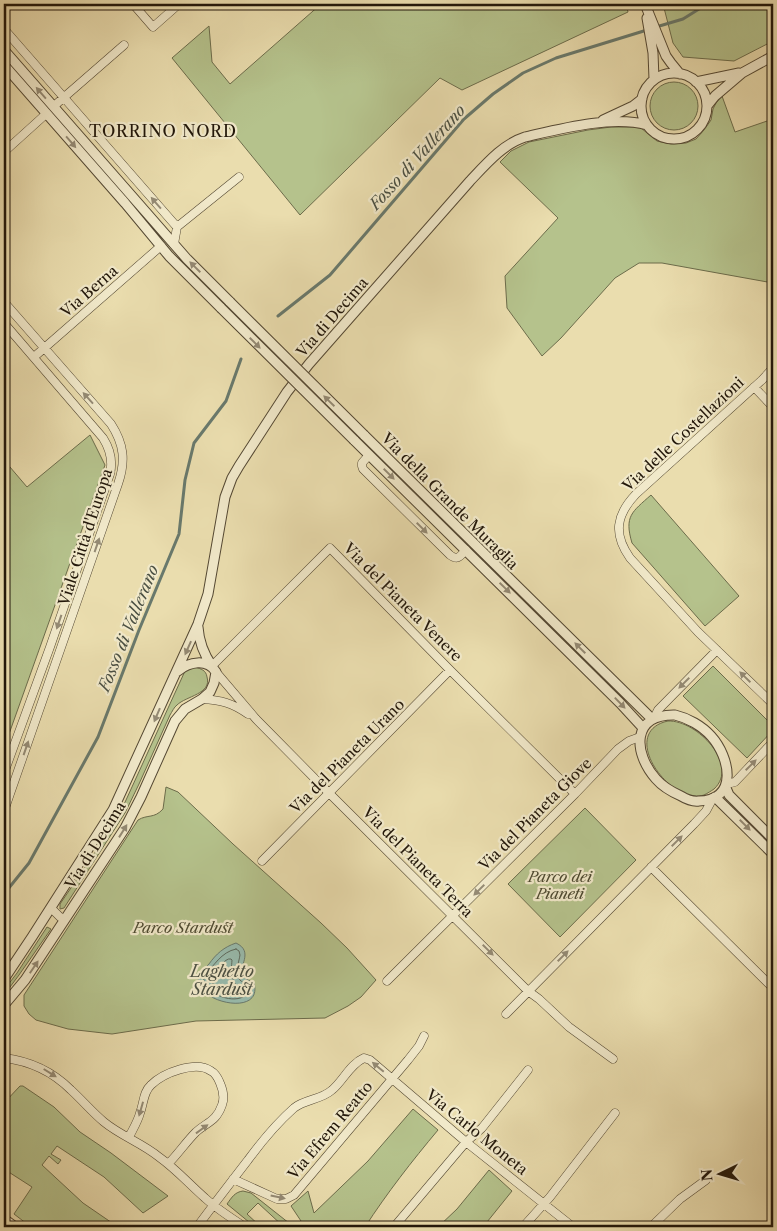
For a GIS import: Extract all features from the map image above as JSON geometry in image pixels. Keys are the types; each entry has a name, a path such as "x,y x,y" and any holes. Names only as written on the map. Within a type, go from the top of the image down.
{"street":[{"path":"133,4 153,27 179,4"},
{"path":"645,5 666,56 680,74"},
{"path":"645,5 653,53 654,76 645,90 642,99 643,117 647,125 663,137 673,139 684,138 693,133 700,126 707,106 701,87 687,76 680,74 669,73 654,76"},
{"path":"4,29 177,227"},
{"path":"54,106 124,45"},
{"name":"Via della Grande Muraglia","path":"4,50 174,244 230,302 653,718"},
{"path":"707,106 715,96 742,73 773,56"},
{"name":"Via della Grande Muraglia","path":"4,66 180,268 620,702 642,732"},
{"path":"696,82 742,73"},
{"name":"Via di Decima","path":"598,122 633,106 642,99"},
{"path":"4,152 46,114"},
{"name":"Via di Decima","path":"4,979 113,810 198,624 208,594 224,503 232,478 275,411 309,364 470,181 506,147 525,137 598,122 633,122 647,125"},
{"path":"174,244 177,227 239,177"},
{"name":"Via Berna","path":"34,357 161,246"},
{"name":"Viale Città d'Europa","path":"4,302 111,424 119,440 123,462 118,484 4,811"},
{"name":"Viale Città d'Europa","path":"4,323 103,438 109,450 111,466 105,490 50,648 4,773"},
{"name":"Via delle Costellazioni","path":"773,368 639,491 624,508 619,522 621,542 630,558 698,632 773,704"},
{"path":"754,387 773,407"},
{"path":"369,455 362,462 363,469 450,555 456,558 466,550"},
{"name":"Via del Pianeta Venere","path":"214,669 330,548 575,794"},
{"name":"Via di Decima","path":"4,1005 20,988 122,832 146,787 175,721 188,706 202,699 213,687 214,669 203,651 198,624"},
{"path":"714,798 699,801 692,800 675,793 660,782 651,773 643,757 640,743 642,732 648,722 717,650"},
{"path":"178,671 186,665 194,663 205,664 214,669"},
{"name":"Via del Pianeta Terra","path":"214,669 256,719 528,991 568,1027 613,1059"},
{"name":"Via del Pianeta Urano","path":"262,861 450,670"},
{"path":"202,699 227,702 256,719"},
{"path":"653,718 666,715 680,716 706,731 715,741 725,759 728,774 726,786 729,795 773,839"},
{"name":"Via del Pianeta Giove","path":"387,981 618,749 642,732"},
{"path":"506,1014 694,824 706,811 714,798 726,786 735,782 773,742"},
{"path":"714,798 773,854"},
{"path":"651,867 773,988"},
{"path":"51,908 64,919"},
{"name":"Via Efrem Reatto","path":"233,1179 277,1199 286,1199 294,1195 414,1053 424,1036"},
{"name":"Via Carlo Moneta","path":"233,1179 264,1140 294,1109 305,1102 330,1092 358,1061 364,1058 368,1059 392,1078 466,1142 573,1227"},
{"path":"5,1059 30,1063 55,1076 100,1119 158,1155 213,1205 245,1227"},
{"path":"129,1137 140,1115 146,1093 152,1083 162,1076 185,1068 200,1067 210,1070 216,1076 223,1092 224,1098 221,1107 214,1119 198,1131 168,1164"},
{"path":"394,1227 466,1142 482,1128 528,1070"},
{"path":"523,1227 544,1204 615,1113"},
{"path":"197,1227 233,1179"},
{"path":"651,1227 684,1196 706,1180"},
{"path":"4,1219 14,1227"}],"green space":[{"path":"321,4 626,4 628,12 462,90 440,78 300,215 172,58 209,26 212,62 230,84"},
{"path":"663,4 773,4 773,41 734,61 683,57 673,43"},
{"path":"669,82 679,82 691,89 698,101 698,111 691,123 679,130 669,130 661,126 654,119 650,111 650,101 654,93 661,86"},
{"path":"722,96 735,132 773,119 773,283 662,263 639,263 615,278 561,338 542,356 507,308 505,276 558,218 500,162 511,151 529,142 611,127 641,128 657,141 671,144 686,143 696,139 704,130 711,120 716,103"},
{"path":"90,435 105,465 4,748 4,460 27,487"},
{"path":"651,495 739,596 705,626 632,543 629,520 631,515"},
{"path":"713,666 773,726 773,730 747,758 683,696"},
{"path":"195,667 206,673 208,683 206,687 174,708 125,813 64,908 60,909 60,904 121,811 185,671"},
{"path":"668,721 691,728 712,746 719,757 722,768 721,779 714,789 704,795 691,795 677,790 664,779 654,766 648,752 647,739 654,728"},
{"name":"Parco Stardust","path":"166,787 178,792 347,948 376,980 361,997 325,1018 196,1021 112,1034 68,1029 36,1020 29,1014 24,1006 24,995 138,820 157,814 163,809"},
{"name":"Parco dei Pianeti","path":"585,808 636,860 560,937 508,884"},
{"path":"47,927 51,929 4,995 4,990"},
{"path":"20,1086 23,1086 54,1107 80,1132 168,1196 143,1213 104,1177 57,1146 51,1154 61,1160 58,1164 49,1156 42,1165 83,1203 118,1227 31,1227 14,1214 32,1187 4,1169 4,1103"},
{"path":"413,1109 438,1130 400,1177 365,1227 305,1227 291,1206 308,1191 314,1213 368,1161"},
{"path":"489,1170 512,1191 483,1227 438,1227 457,1209"},
{"path":"243,1191 251,1193 294,1227 284,1227 258,1203 247,1214 261,1227 255,1227 227,1204 232,1197"}],"water":[{"name":"Laghetto Stardust","path":"236,943 242,947 245,955 242,968 243,976 254,983 254,994 248,1001 239,1003 215,999 205,993 199,985 199,976 214,957"}],"waterway":[{"name":"Fosso di Vallerano","path":"656,27 683,19 707,4"},
{"name":"Fosso di Vallerano","path":"278,316 330,275 464,119 493,94 523,73 556,58 647,30"},
{"name":"Fosso di Vallerano","path":"4,894 29,863 98,737 139,630 179,534 185,480 194,443 226,401 241,359"}],"district":[{"name":"TORRINO NORD","path":"163,131"}]}
